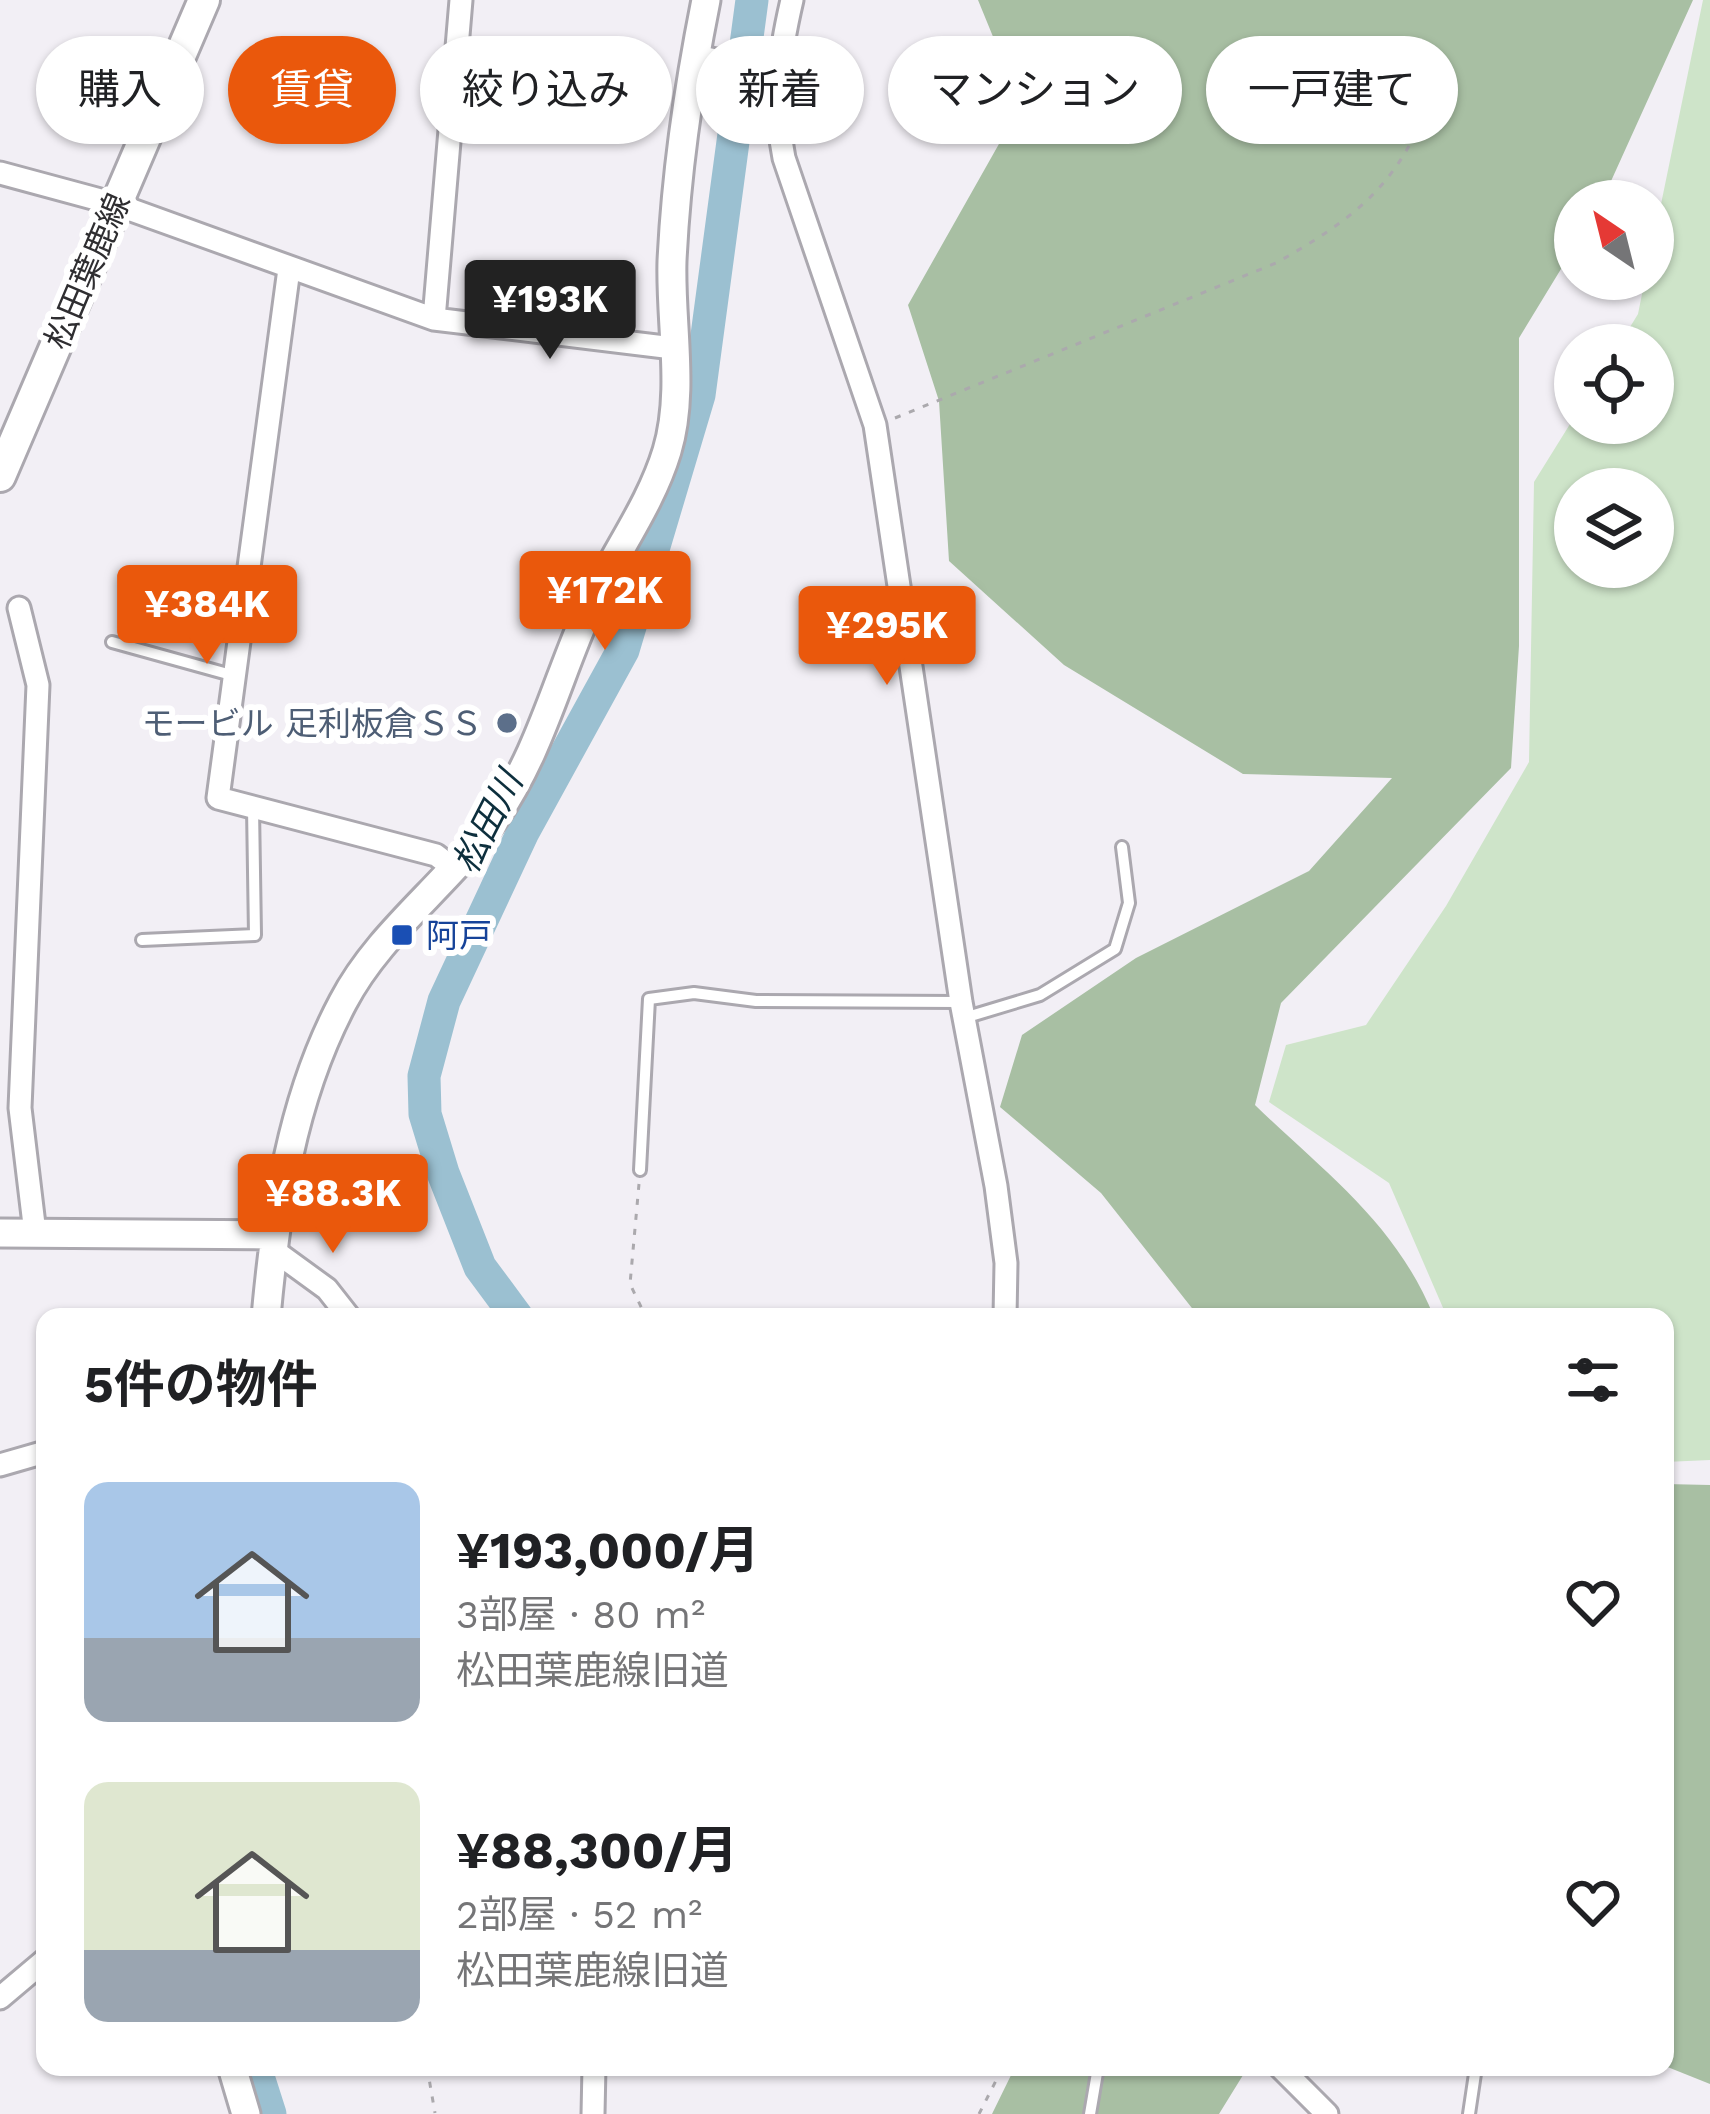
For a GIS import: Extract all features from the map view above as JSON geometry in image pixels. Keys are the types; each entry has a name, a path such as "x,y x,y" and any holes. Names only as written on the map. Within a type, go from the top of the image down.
{"main road":[{"name":"松田葉鹿線","path":"0,476 203,0"}],"street":[{"path":"434,320 460,0"},
{"path":"703,36 706,0"},
{"path":"780,36 792,0"},
{"path":"267,1308 273,1242 300,1107 328,1031 368,960 453,868 517,784 590,605 648,500 668,449 672,259 696,93"},
{"path":"782,144 875,425 962,1010 996,1186 1006,1263 1005,1308"},
{"path":"0,173 115,204 434,320 673,348"},
{"path":"289,269 218,799 436,855 453,868"},
{"path":"19,608 38,685 20,1108 35,1233"},
{"path":"0,1233 273,1242 342,1308"},
{"path":"0,1466 36,1455"},
{"path":"0,1998 36,1968"},
{"path":"235,2076 246,2114"},
{"path":"593,2114 594,2076"},
{"path":"1288,2076 1320,2111"}],"lane":[{"path":"112,642 235,676"},
{"path":"142,940 255,934 253,808"},
{"path":"640,1170 649,999 694,992 755,1001 962,1010 1040,995 1115,949 1129,903 1122,848"},
{"path":"1090,2114 1096,2076"},
{"path":"1469,2114 1475,2076"}],"path":[{"path":"875,425 1276,263 1329,233 1387,183 1413,144"},
{"path":"640,1170 630,1284 642,1308"},
{"path":"429,2076 435,2113"},
{"path":"979,2114 998,2076"}],"green space":[{"path":"978,0 1693,0 1612,180 1554,180 1554,280 1519,338 1519,646 1511,768 1281,1003 1255,1105 1379,1227 1430,1308 1192,1308 1101,1193 1000,1107 1022,1035 1136,958 1309,871 1392,778 1243,774 1064,665 949,561 939,401 908,305 999,144 1182,144 1182,36 993,36"},
{"path":"1703,0 1710,0 1710,1460 1674,1462 1674,1308 1443,1308 1389,1183 1269,1102 1286,1045 1366,1025 1446,906 1529,762 1534,482 1558,444 1674,444 1674,324 1632,324 1641,300 1674,300 1674,180 1666,180"},
{"path":"1674,1484 1710,1485 1710,2084 1674,2070"},
{"path":"1011,2076 1242,2076 1219,2114 992,2114"}],"waterway":[{"name":"松田川","path":"510,1308 480,1267 443,1173 425,1114 424,1076 444,1001 523,832 623,650 699,395 752,0"},
{"name":"松田川","path":"258,2076 270,2114"}],"place":[{"name":"モービル 足利板倉ＳＳ","path":"507,723"},
{"name":"阿戸","path":"402,935"}]}
